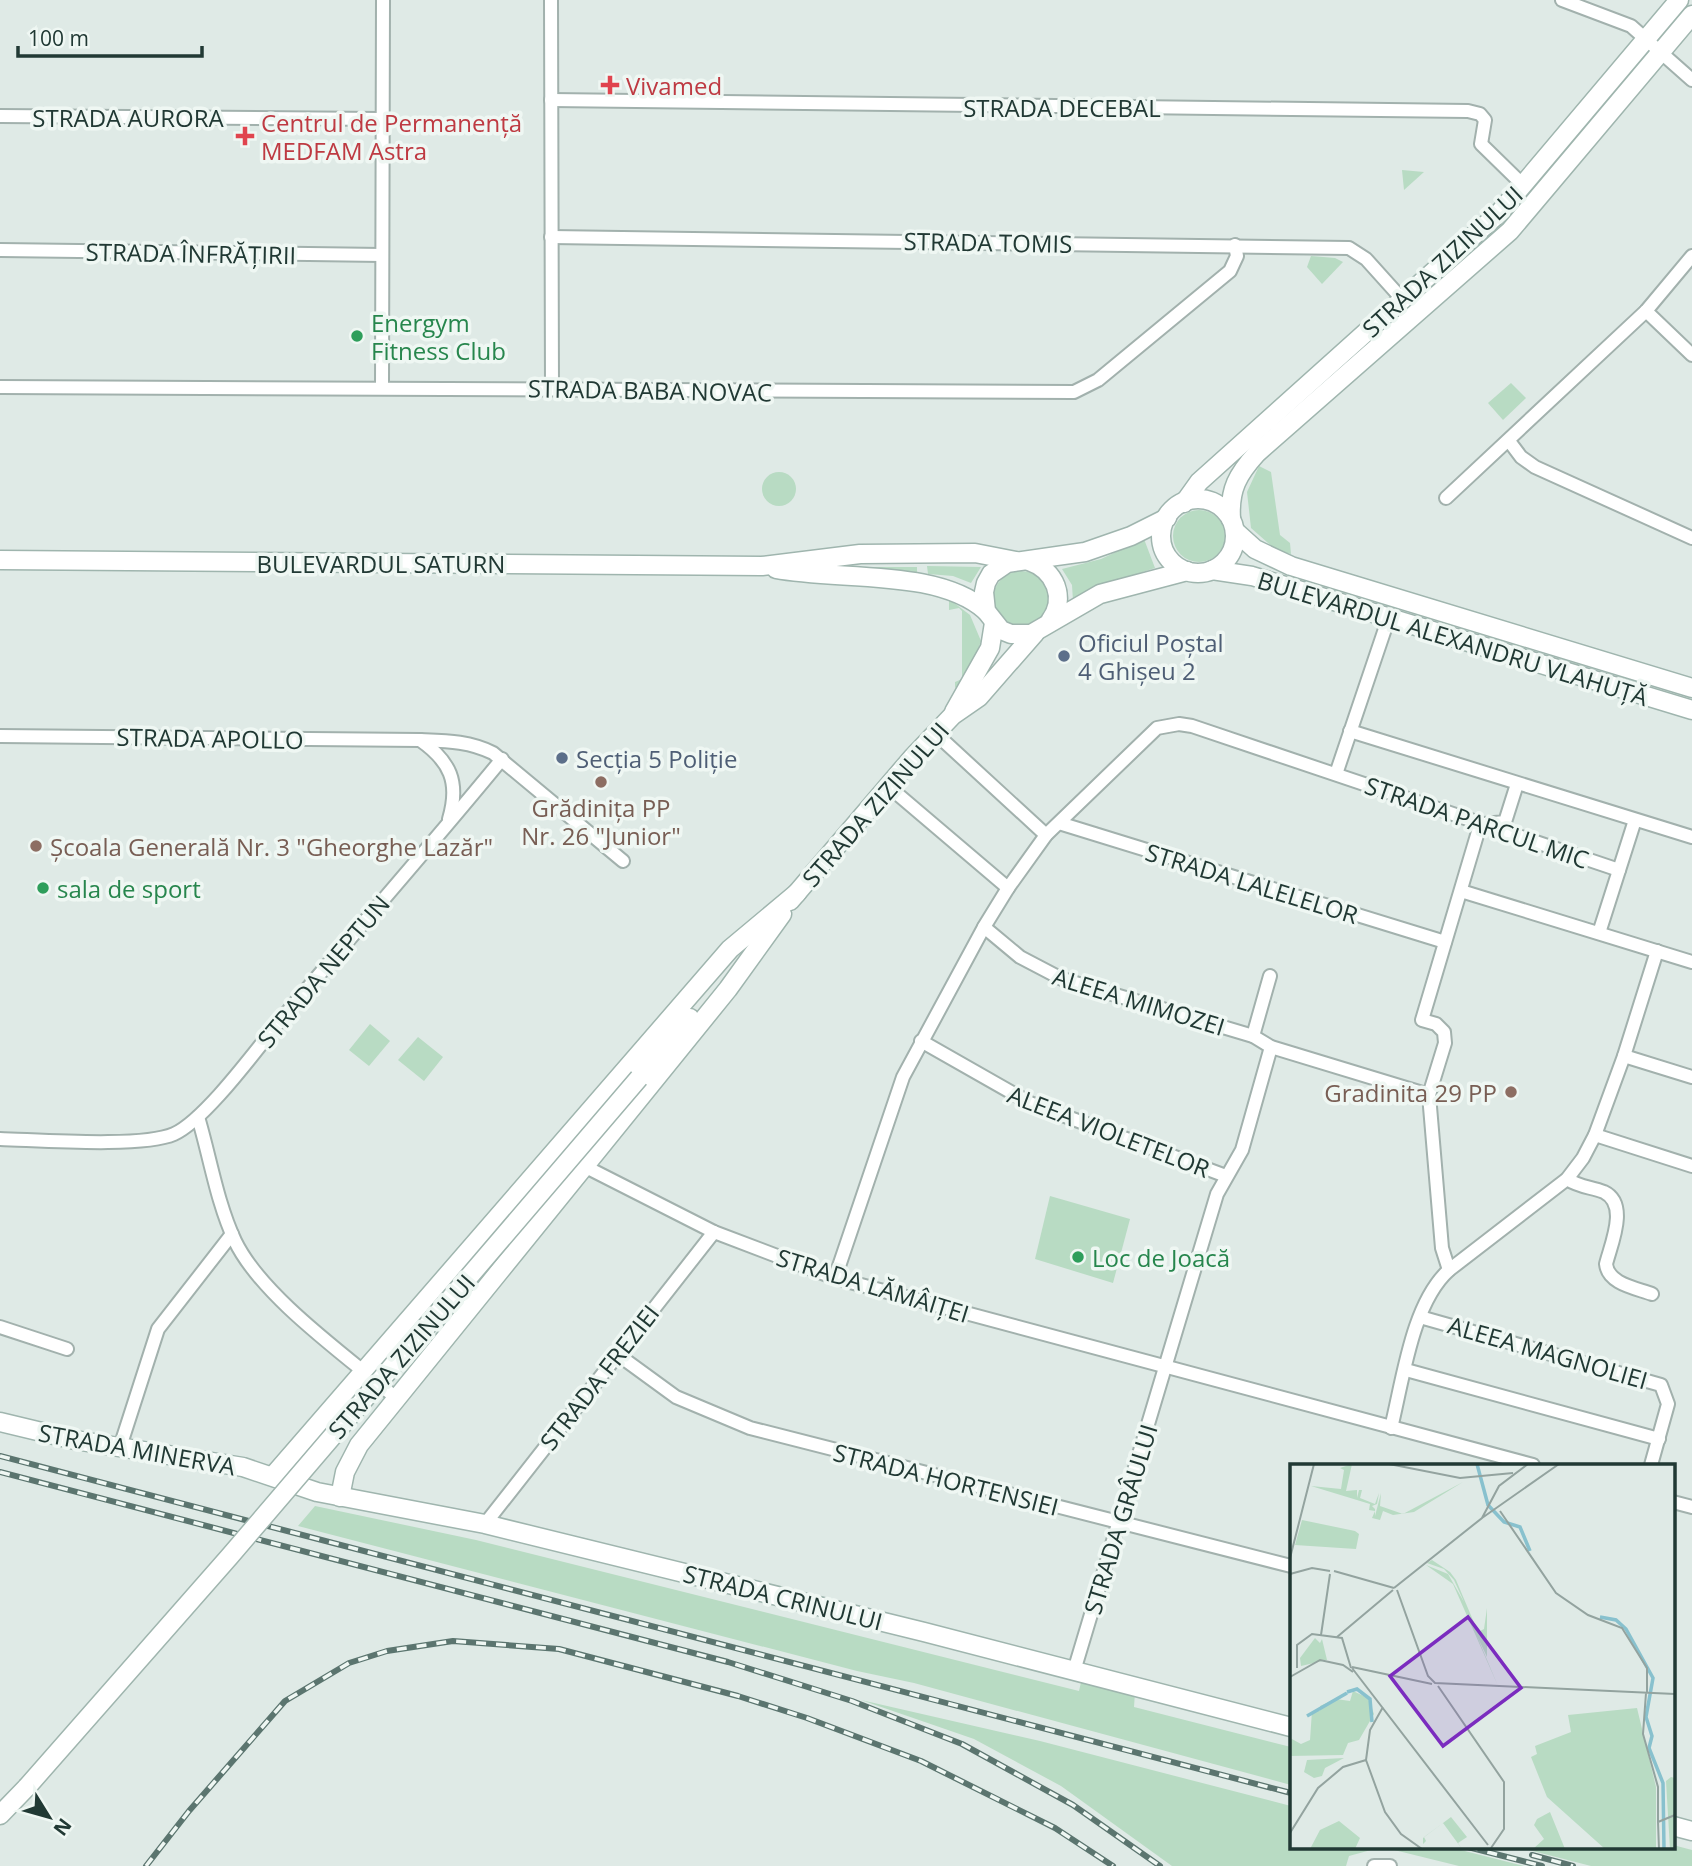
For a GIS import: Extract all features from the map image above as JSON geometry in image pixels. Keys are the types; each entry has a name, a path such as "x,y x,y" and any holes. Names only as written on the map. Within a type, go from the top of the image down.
{"main road":[{"name":"STRADA ZIZINULUI","path":"1233,525 1230,502 1236,480 1258,453 1510,231 1564,170 1654,44 1679,0"},
{"name":"STRADA ZIZINULUI","path":"1184,502 1199,482 1524,186 1654,44 1692,15"},
{"path":"1211,501 1233,525 1232,550 1220,566 1212,570 1187,571 1100,594 1042,628 1011,634 990,617 984,592 991,575 1007,563 1066,556 1105,546 1167,518 1184,502 1211,501"},
{"path":"1167,518 1162,531 1163,546 1174,564 1187,571"},
{"name":"BULEVARDUL ALEXANDRU VLAHUȚĂ","path":"1233,525 1255,549 1291,566 1692,688"},
{"name":"BULEVARDUL SATURN","path":"0,561 762,566 860,554 975,553 1023,561"},
{"path":"1023,561 1049,573 1058,590 1057,608 1042,628"},
{"name":"BULEVARDUL SATURN","path":"762,566 808,575 932,584 963,594 990,617"},
{"name":"BULEVARDUL ALEXANDRU VLAHUȚĂ","path":"1212,570 1252,576 1692,710"},
{"name":"STRADA ZIZINULUI","path":"953,715 990,648 990,617"},
{"name":"STRADA ZIZINULUI","path":"0,1815 239,1546 888,786 935,733 953,715 979,697 1042,628"},
{"name":"STRADA ZIZINULUI","path":"584,1166 728,989 797,892"},
{"name":"STRADA ZIZINULUI","path":"273,1476 730,949 797,892"},
{"path":"340,1497 350,1461 396,1398 584,1166"},
{"name":"STRADA MINERVA","path":"0,1422 120,1447 243,1467 273,1476"},
{"name":"STRADA CRINULUI","path":"273,1476 340,1497 485,1524 1290,1727"},
{"path":"1674,1826 1692,1831"}],"street":[{"path":"382,388 383,0"},
{"path":"551,0 552,389"},
{"path":"1563,0 1631,26 1692,80"},
{"name":"STRADA DECEBAL","path":"551,100 1468,111 1479,114 1485,120 1481,144 1524,186"},
{"name":"STRADA AURORA","path":"0,116 383,119"},
{"name":"STRADA TOMIS","path":"551,237 1349,248 1366,259 1402,299"},
{"name":"STRADA BABA NOVAC","path":"0,387 1074,392 1098,380 1230,271 1237,256 1235,245"},
{"name":"STRADA ÎNFRĂȚIRII","path":"0,250 382,255"},
{"path":"1446,498 1646,311 1692,256"},
{"path":"1646,311 1692,355"},
{"path":"1509,441 1521,457 1535,467 1692,538"},
{"path":"1335,774 1389,617"},
{"name":"STRADA PARCUL MIC","path":"1059,823 1157,728 1180,724 1619,870"},
{"name":"STRADA PARCUL MIC","path":"1350,731 1692,837"},
{"path":"935,733 1046,835"},
{"name":"STRADA APOLLO","path":"0,736 457,741 477,745 502,759"},
{"name":"STRADA NEPTUN","path":"420,740 439,754 451,774 455,792 447,826"},
{"path":"502,759 623,861"},
{"name":"STRADA NEPTUN","path":"0,1139 162,1138 177,1133 198,1116 502,759"},
{"path":"1449,1270 1442,1248 1429,1095 1445,1043 1444,1032 1436,1024 1422,1020 1480,825 1505,822 1517,783"},
{"path":"888,786 1008,888"},
{"name":"STRADA PARCUL MIC","path":"1599,933 1635,820"},
{"path":"835,1278 903,1077 920,1041 1008,888 1046,835 1059,823"},
{"name":"STRADA LALELELOR","path":"1059,823 1445,942"},
{"path":"1461,891 1692,962"},
{"name":"ALEEA MIMOZEI","path":"984,927 1020,957 1062,979 1253,1036 1271,1047 1429,1095"},
{"name":"ALEEA MAGNOLIEI","path":"1391,1428 1428,1294 1449,1270 1567,1180 1595,1135 1624,1056 1657,951"},
{"path":"1253,1036 1270,976"},
{"name":"ALEEA VIOLETELOR","path":"920,1041 1030,1103 1226,1176"},
{"name":"ALEEA VIOLETELOR","path":"1165,1368 1217,1194 1242,1150 1271,1047"},
{"path":"1624,1056 1692,1077"},
{"path":"120,1447 158,1329 232,1234 198,1116"},
{"path":"1595,1135 1692,1166"},
{"name":"STRADA LĂMÂIȚEI","path":"584,1166 714,1231 835,1278 1529,1464"},
{"path":"1567,1180 1578,1186 1605,1193 1614,1201 1618,1210 1606,1264 1608,1273 1614,1279 1652,1294"},
{"name":"STRADA FREZIEI","path":"485,1524 714,1231"},
{"name":"STRADA ZIZINULUI","path":"232,1234 257,1272 278,1296 365,1372"},
{"name":"ALEEA MAGNOLIEI","path":"1420,1317 1655,1381 1661,1385 1668,1397 1651,1464"},
{"path":"0,1327 67,1349"},
{"name":"STRADA HORTENSIEI","path":"617,1354 676,1397 750,1428 1290,1566"},
{"name":"STRADA GRÂULUI","path":"1074,1671 1165,1368"},
{"path":"1406,1370 1659,1439"},
{"path":"365,1372 396,1398"},
{"path":"1674,1502 1692,1507"},
{"path":"1374,1866 1390,1866"}],"green space":[{"path":"1402,170 1424,172 1404,190"},
{"path":"1311,256 1335,258 1343,262 1322,284 1307,267"},
{"path":"1511,383 1526,398 1503,420 1488,403"},
{"path":"1259,466 1271,472 1280,535 1290,543 1291,554 1276,550 1251,528 1247,492"},
{"path":"779,472 791,477 796,489 791,501 779,506 767,501 762,489 767,477"},
{"path":"1199,510 1209,512 1217,518 1223,526 1223,546 1217,554 1209,560 1199,562 1189,560 1181,554 1175,546 1173,536 1175,526 1181,518 1189,512"},
{"path":"1144,539 1155,568 1112,582 1073,601 1072,585 1062,569 1101,559"},
{"path":"927,566 981,567 971,583 953,576 928,574"},
{"path":"835,567 917,567 917,573 840,570"},
{"path":"1021,571 1036,576 1044,584 1049,599 1044,614 1036,622 1021,627 1006,622 998,614 993,599 998,584 1006,576"},
{"path":"949,599 970,615 981,641 968,678 955,688 955,682 962,679 962,611 959,608 949,610"},
{"path":"370,1024 390,1041 369,1066 349,1050"},
{"path":"418,1037 443,1057 424,1081 398,1060"},
{"path":"1050,1196 1130,1219 1113,1283 1035,1259"},
{"path":"315,1506 476,1540 1079,1691 1082,1678 1135,1692 1134,1707 1290,1747 1290,1785 914,1683 857,1671 298,1526"},
{"path":"861,1700 1040,1741 1290,1806 1290,1848 1378,1848 1349,1856 1346,1866 1172,1866 1061,1786 974,1739"},
{"path":"1674,1845 1692,1850 1692,1866 1591,1866 1521,1848 1674,1848"},
{"path":"1386,1848 1453,1848 1524,1866 1459,1866"}],"railway":[{"path":"0,1456 1290,1793"},
{"path":"0,1472 728,1662 852,1701 962,1744 1073,1805 1160,1866"},
{"path":"146,1866 189,1811 285,1701 349,1663 387,1651 453,1641 559,1649 738,1696 807,1718 921,1761 1055,1828 1113,1866"},
{"path":"1472,1848 1542,1866"},
{"path":"1532,1855 1573,1866"}],"place":[{"name":"Vivamed","path":"610,85"},
{"name":"Centrul de Permanență MEDFAM Astra","path":"245,136"},
{"name":"Energym Fitness Club","path":"357,336"},
{"name":"Oficiul Poștal 4 Ghișeu 2","path":"1064,656"},
{"name":"Secția 5 Poliție","path":"562,758"},
{"name":"Grădinița PP Nr. 26 \"Junior\"","path":"601,782"},
{"name":"Școala Generală Nr. 3 \"Gheorghe Lazăr\"","path":"36,846"},
{"name":"sala de sport","path":"43,888"},
{"name":"Gradinita 29 PP","path":"1511,1092"},
{"name":"Loc de Joacă","path":"1078,1257"}]}
